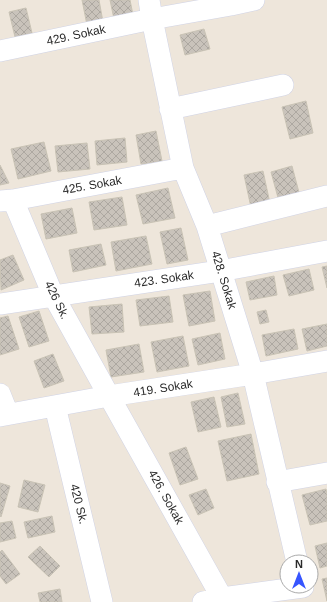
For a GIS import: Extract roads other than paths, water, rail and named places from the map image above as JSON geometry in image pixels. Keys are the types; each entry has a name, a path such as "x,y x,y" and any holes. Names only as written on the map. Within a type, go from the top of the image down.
{"street":[{"name":"429. Sokak","path":"0,51 150,10 231,5 254,0"},
{"name":"428. Sokak","path":"150,10 183,168 207,226 252,374 295,554"},
{"path":"170,109 283,85"},
{"name":"425. Sokak","path":"6,200 183,168"},
{"path":"207,226 327,196"},
{"name":"426 Sk.","path":"6,200 53,295 109,396"},
{"name":"423. Sokak","path":"0,304 220,271 327,251"},
{"name":"419. Sokak","path":"4,415 109,396 327,361"},
{"path":"0,394 4,415"},
{"name":"426. Sokak","path":"109,396 216,601"},
{"name":"420 Sk.","path":"55,406 102,602"},
{"path":"278,482 327,473"},
{"path":"216,601 284,594"}]}
